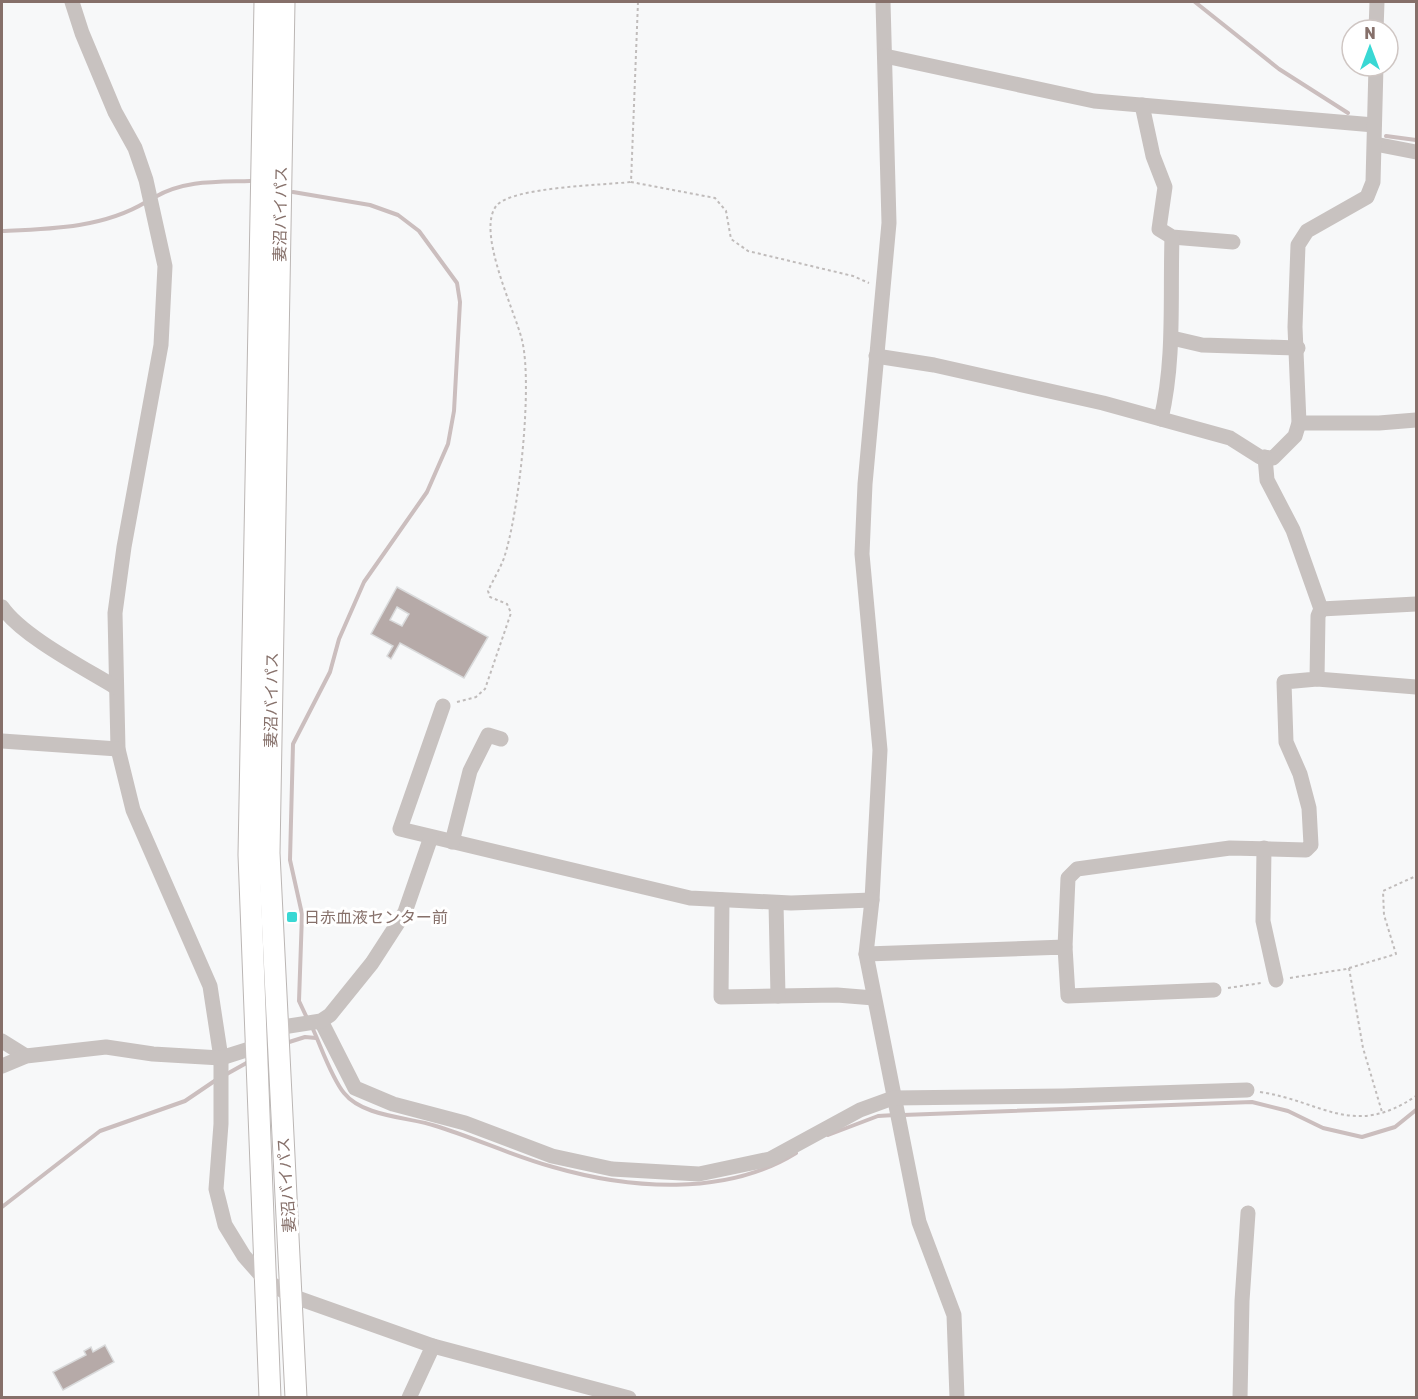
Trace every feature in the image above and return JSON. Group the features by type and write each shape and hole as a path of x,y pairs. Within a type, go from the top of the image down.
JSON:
{"highway":[{"name":"妻沼バイパス","path":"265,2 249,855 270,1398"},
{"name":"妻沼バイパス","path":"284,2 269,830 276,1041 296,1398"}],"street":[{"path":"72,2 115,112 135,148 148,191 165,266 161,345 122,558 115,613 118,749 133,810 210,986 221,1063 216,1189 225,1225 244,1256 265,1280 292,1296 433,1346 628,1398"},
{"path":"883,2 889,223 865,484 862,554 880,750 872,900 866,954 919,1222 954,1315 957,1398"},
{"path":"1376,18 1377,2"},
{"path":"885,56 1094,101 1374,125"},
{"path":"876,356 956,370 1103,403 1230,438 1265,457 1274,458 1295,436 1299,423 1298,245 1307,231 1367,197 1373,182 1376,78"},
{"path":"1142,105 1153,156 1165,187 1160,229 1172,237 1233,242"},
{"path":"1375,144 1416,152"},
{"path":"1161,419 1167,393 1172,338 1169,306 1172,237"},
{"path":"1172,338 1211,346 1298,348"},
{"path":"1299,423 1379,423 1416,420"},
{"path":"1265,457 1267,480 1293,530 1321,609 1318,616 1317,679"},
{"path":"1321,609 1416,604"},
{"path":"2,606 8,616 60,653 115,687"},
{"path":"1214,990 1068,996 1065,947 1068,878 1077,869 1212,850 1264,848 1306,850 1311,845 1309,808 1300,774 1286,742 1284,682 1317,679 1416,687"},
{"path":"443,706 400,829 690,898 776,903 872,900"},
{"path":"452,842 470,771 488,735 501,740"},
{"path":"2,741 118,749"},
{"path":"276,1041 300,1024 320,1021 330,1015 372,963 405,912 432,837"},
{"path":"1264,848 1263,921 1276,980"},
{"path":"722,900 722,997 837,995 874,998"},
{"path":"776,903 778,996"},
{"path":"866,954 1065,947"},
{"path":"320,1021 355,1088 393,1104 465,1123 552,1156 612,1169 699,1174 770,1159 860,1110 893,1098 1063,1096 1247,1090"},
{"path":"2,1041 26,1056"},
{"path":"2,1066 26,1056 106,1047 221,1063 257,1054"},
{"path":"1240,1398 1242,1301 1248,1213"},
{"path":"409,1398 433,1346"}],"path":[{"path":"631,182 638,2"},
{"path":"443,706 476,697 485,689 511,613 507,604 490,597 488,591 504,558 513,514 527,371 513,313 494,264 491,216 498,204 522,193 631,182 715,198 726,211 731,239 748,251 853,276 883,288"},
{"path":"1214,990 1349,968 1396,954 1384,915 1383,891 1416,876"},
{"path":"1349,968 1363,1048 1382,1112"},
{"path":"1247,1090 1271,1094 1321,1111 1349,1117 1382,1112 1416,1096"}],"building":[{"path":"397,587 488,637 464,678 400,643 391,659 387,656 393,646 371,634","holes":["397,607 409,614 402,626 390,620"]},
{"path":"105,1345 114,1362 63,1390 53,1372 86,1355 84,1351 91,1347 93,1352"}],"waterway":[{"path":"1195,2 1279,69 1348,113"},
{"path":"1386,136 1416,140"},
{"path":"155,197 166,191 189,185 250,181"},
{"path":"293,192 370,205 398,215 419,231 457,283 460,302 454,411 448,444 427,492 364,582 339,639 330,672 293,744 290,860 302,914 299,1001 307,1018"},
{"path":"2,231 76,226 112,217 146,202"},
{"path":"312,1027 339,1086 352,1101 374,1112 436,1126 523,1158 582,1175 645,1184 708,1183 739,1177 768,1167 796,1153"},
{"path":"286,1043 305,1037 316,1038"},
{"path":"225,1075 250,1061"},
{"path":"2,1207 100,1131 185,1101 216,1080"},
{"path":"903,1115 1252,1102 1288,1111 1323,1128 1362,1137 1395,1127 1416,1110"},
{"path":"828,1135 878,1116 895,1115"}],"place":[{"name":"日赤血液センター前","path":"292,917"}]}
